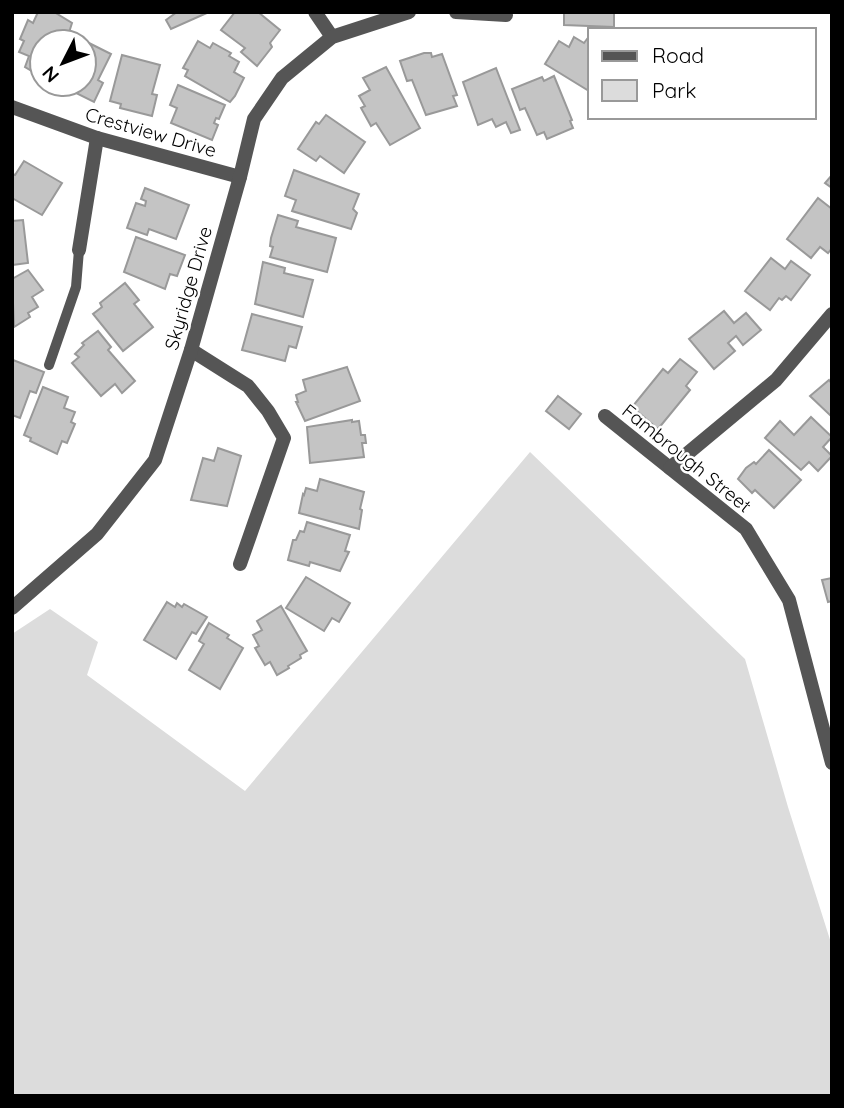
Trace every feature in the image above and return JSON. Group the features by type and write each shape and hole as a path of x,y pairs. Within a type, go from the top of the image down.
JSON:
{"street":[{"path":"315,12 332,37"},
{"name":"Skyridge Drive","path":"14,604 97,534 155,460 191,350 254,119 282,78 332,37 409,12"},
{"path":"456,12 506,15"},
{"name":"Crestview Drive","path":"12,107 97,138 240,177"},
{"path":"79,250 97,138"},
{"path":"670,467 776,380 832,314"},
{"path":"191,350 248,386 268,411 284,438 240,564"},
{"name":"Fambrough Street","path":"605,416 746,530 789,600 832,763"}],"lane":[{"path":"49,365 76,287 79,250"}],"green space":[{"path":"530,452 745,659 832,946 832,1096 12,1096 12,634 50,609 98,642 87,675 245,791"}],"building":[{"path":"38,12 54,12 72,23 70,28 28,28 28,56 19,52 24,41 20,39 28,20 33,23"},
{"path":"177,12 209,12 171,29 166,20"},
{"path":"235,12 258,12 280,30 270,43 272,47 257,66 241,52 245,48 221,30"},
{"path":"564,12 614,12 614,27 564,25"},
{"path":"574,37 584,43 588,40 588,90 545,64 559,41 569,47"},
{"path":"198,41 210,48 213,43 231,53 229,56 239,62 234,72 244,78 230,102 185,76 188,70 183,68"},
{"path":"98,48 111,54 98,80"},
{"path":"431,53 432,57 442,54 457,95 453,96 457,106 426,115 412,80 407,81 400,61"},
{"path":"122,55 160,65 152,94 157,95 152,116 120,108 121,104 110,101"},
{"path":"386,67 420,128 390,145 376,123 371,126 361,108 365,106 359,96 370,90 363,78"},
{"path":"496,68 520,130 511,133 506,122 496,127 492,119 478,125 463,82"},
{"path":"554,76 573,128 547,139 544,132 537,135 525,108 520,110 512,89 542,77 544,81"},
{"path":"98,80 103,83 98,94"},
{"path":"178,85 225,105 219,119 216,118 214,123 218,125 212,140 171,123 177,108 170,105"},
{"path":"326,115 365,142 344,173 320,156 316,161 298,149 316,122 319,124"},
{"path":"24,161 62,183 42,215 12,198 12,174 15,175"},
{"path":"294,170 359,194 353,209 357,213 351,229 292,211 296,200 285,196"},
{"path":"832,175 832,188 825,183"},
{"path":"145,188 189,205 176,239 149,229 147,235 127,228 136,203 145,206 146,201 141,199"},
{"path":"818,198 832,209 832,248 828,253 820,247 811,258 787,239"},
{"path":"278,215 298,221 296,227 336,238 327,272 270,257 273,247 270,246 271,238"},
{"path":"23,220 28,263 12,265 12,221"},
{"path":"136,237 185,255 177,276 170,274 165,289 124,272"},
{"path":"771,258 785,269 791,261 810,275 791,300 786,296 782,300 779,298 770,310 745,291"},
{"path":"263,262 285,268 284,273 313,280 303,317 255,304"},
{"path":"28,270 43,290 32,297 38,307 28,313 30,317 14,327 12,279"},
{"path":"125,283 139,300 134,304 153,327 123,351 93,314 102,307 100,303"},
{"path":"724,311 734,323 746,313 761,330 743,345 736,336 728,343 735,351 714,369 689,339"},
{"path":"252,314 302,327 296,348 289,346 285,361 242,350"},
{"path":"98,331 111,347 108,350 135,381 122,393 115,384 101,396 72,363 79,357 75,354 84,345 82,343"},
{"path":"680,359 697,372 686,386 690,390 658,429 632,407 663,369 668,373"},
{"path":"13,360 44,372 36,393 30,391 20,418 12,415"},
{"path":"347,367 360,401 305,421 296,402 296,395 306,391 303,380"},
{"path":"829,380 832,384 832,417 810,396"},
{"path":"43,387 68,397 64,408 75,412 71,422 75,424 67,443 62,441 57,454 30,441 31,438 24,435"},
{"path":"558,396 581,414 569,429 546,411"},
{"path":"811,417 832,437 823,447 832,456 818,471 809,462 801,470 765,438 780,421 794,435"},
{"path":"359,421 361,435 365,435 366,443 362,443 364,457 310,463 307,427"},
{"path":"218,448 241,456 227,506 191,500 203,458 214,461"},
{"path":"769,450 801,480 774,508 755,490 752,493 738,479 746,468 754,462 756,464"},
{"path":"320,479 364,492 359,529 299,513 306,488 317,491"},
{"path":"307,522 350,535 345,551 349,552 340,571 310,562 309,566 288,560 293,540 296,540 300,531 304,532"},
{"path":"306,577 350,603 339,622 332,618 324,631 286,608"},
{"path":"832,578 832,601 828,602 822,580"},
{"path":"167,602 175,607 177,603 182,607 184,604 207,617 196,634 192,632 176,659 144,640"},
{"path":"281,606 307,651 277,675 270,662 265,665 255,648 259,646 253,635 262,630 257,621"},
{"path":"209,623 229,635 227,638 243,648 220,689 189,670 204,644 199,641"}]}
